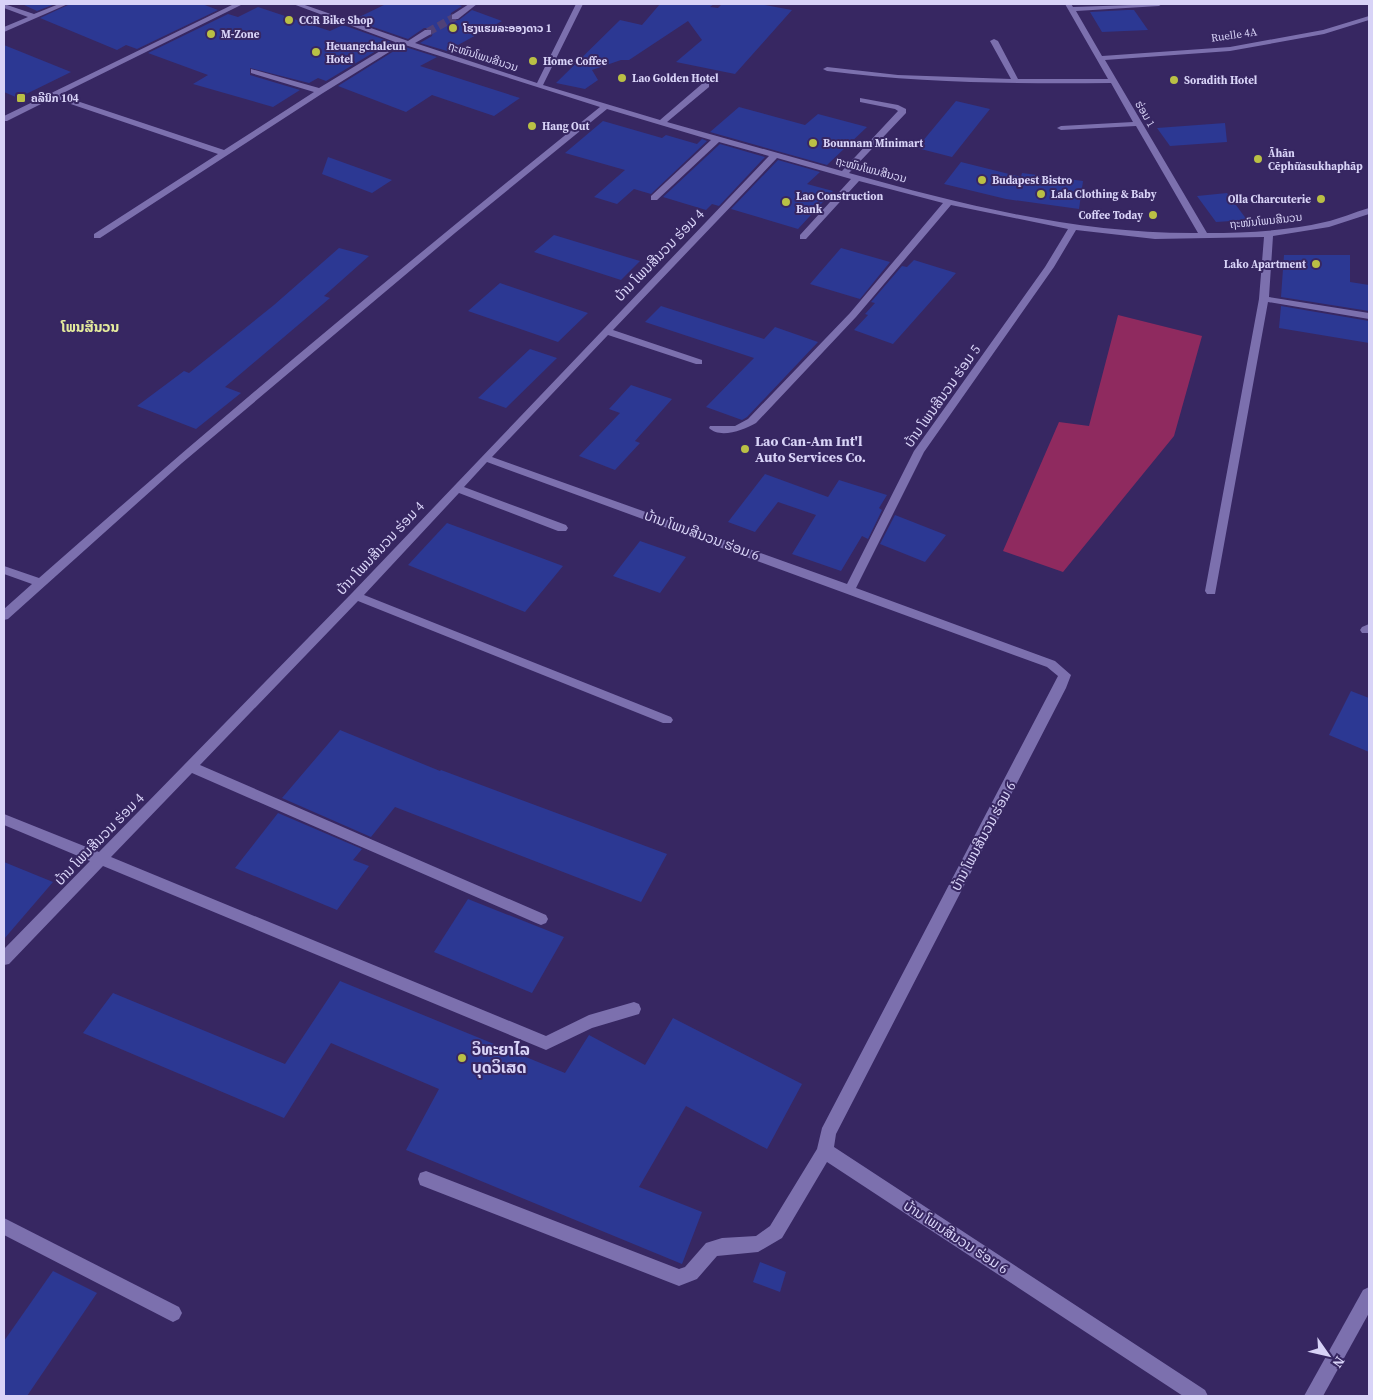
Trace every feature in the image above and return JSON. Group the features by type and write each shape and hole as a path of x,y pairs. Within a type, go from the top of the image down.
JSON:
{"street":[{"path":"4,30 64,4"},
{"path":"4,119 239,4"},
{"name":"ຖະໜົນໂພນສີນວນ","path":"296,4 404,43 604,108 949,202 1073,228 1141,236 1236,236 1269,234 1314,227 1355,217 1369,211"},
{"path":"455,17 474,4"},
{"path":"540,86 580,4"},
{"path":"1070,6 1159,4"},
{"path":"4,6 34,17"},
{"name":"ຮ່ອມ 1","path":"1070,6 1137,124 1204,236"},
{"name":"Ruelle 4A","path":"1099,58 1230,48 1324,32 1369,18"},
{"path":"97,236 320,91 404,43 428,32"},
{"path":"994,41 1016,82"},
{"path":"827,68 880,76 1016,82 1112,81"},
{"path":"254,71 320,91"},
{"path":"661,124 706,85"},
{"path":"52,95 224,153"},
{"path":"844,174 904,111 898,107 862,100"},
{"path":"4,616 209,436 452,231 604,108"},
{"path":"1061,128 1137,124"},
{"path":"654,198 717,139"},
{"name":"ບ້ານ ໂພນສີນວນ ຮ່ອມ 4","path":"4,958 356,596 485,458 775,155"},
{"path":"803,237 857,178"},
{"path":"714,428 737,429 752,421 853,315 949,202"},
{"name":"ບ້ານ ໂພນສີນວນ ຮ່ອມ 5","path":"850,589 919,451 1048,267 1073,228"},
{"path":"1211,591 1264,299 1269,234"},
{"path":"1264,299 1369,316"},
{"path":"606,331 699,362"},
{"name":"ບ້ານ ໂພນສີນວນ ຮ່ອມ 6","path":"485,458 850,589 1051,664 1065,676 1056,697 828,1134 825,1151 1199,1396"},
{"path":"457,488 562,528"},
{"path":"4,570 42,583"},
{"path":"356,596 667,720"},
{"path":"191,767 541,919"},
{"path":"4,819 546,1043 589,1022 634,1009"},
{"path":"426,1180 679,1278 691,1273 712,1249 722,1246 758,1244 776,1232 825,1151"},
{"path":"4,1226 174,1313"},
{"path":"1313,1396 1369,1296"}],"shaded area":[{"path":"1118,315 1202,336 1174,436 1063,572 1003,551 1059,422 1089,426"}],"building":[{"path":"22,4 55,4 37,11"},
{"path":"70,4 202,4 218,10 137,49 126,45 117,50 40,18"},
{"path":"386,4 455,4 462,6 451,13 450,19 452,21 459,20 472,10 502,21 447,51 420,43 432,36 433,30 431,28 424,28 408,39 353,20"},
{"path":"660,4 714,4 710,7 718,8 722,4 759,4 792,10 735,74 676,62 702,40 688,21 629,60 621,60 592,70 598,80 585,89 556,83 620,20 642,25"},
{"path":"258,7 330,31 343,25 391,42 326,81 318,78 309,83 250,68 250,75 300,90 273,107 193,84 208,75 148,53 228,14 238,17"},
{"path":"1134,10 1148,30 1102,32 1090,12"},
{"path":"4,45 71,72 18,98 4,92"},
{"path":"402,46 437,57 420,66 520,98 494,116 432,95 406,112 338,86"},
{"path":"956,101 990,109 952,157 917,148"},
{"path":"739,107 805,125 818,114 867,127 827,165 710,132"},
{"path":"603,121 662,138 666,135 697,144 702,139 707,141 651,194 634,189 617,204 594,197 625,170 565,153"},
{"path":"1225,123 1227,142 1170,146 1157,128"},
{"path":"720,144 765,157 719,206 712,204 706,210 663,197"},
{"path":"328,157 392,180 372,193 322,174"},
{"name":"Lao Construction Bank","path":"778,160 820,172 807,184 833,191 798,229 731,209"},
{"path":"961,162 1021,177 1022,173 1083,181 1079,209 1006,199 944,184"},
{"path":"1227,193 1247,220 1216,222 1197,196"},
{"path":"554,235 640,261 621,280 534,252"},
{"path":"339,248 369,256 324,296 330,298 225,387 241,393 196,429 137,406 184,371 189,373 274,305"},
{"path":"841,248 890,262 860,299 810,284"},
{"path":"1284,255 1350,255 1350,282 1369,285 1369,311 1281,297"},
{"path":"914,260 956,273 893,344 854,330 868,315 865,314 875,303 871,302 902,266 907,267"},
{"path":"500,283 588,313 558,342 468,311"},
{"path":"661,306 764,339 775,327 818,342 742,420 706,407 754,358 645,322"},
{"path":"1281,306 1369,321 1369,343 1279,328"},
{"path":"530,349 557,358 506,408 478,398"},
{"path":"631,385 672,399 635,441 640,443 615,470 579,456 620,413 609,409"},
{"path":"765,474 828,497 839,480 887,495 879,508 882,510 868,539 862,536 841,571 792,554 816,515 778,502 755,532 728,522"},
{"path":"895,515 946,535 925,562 880,544"},
{"path":"447,523 563,566 525,612 408,565"},
{"path":"640,541 686,557 660,593 613,576"},
{"path":"1351,691 1369,698 1369,752 1329,735"},
{"path":"340,730 440,771 667,854 641,902 395,807 371,837 282,798"},
{"path":"278,813 362,849 353,860 369,866 337,910 235,868"},
{"path":"4,862 53,882 4,939"},
{"path":"468,899 564,937 532,993 434,952"},
{"path":"340,981 565,1073 589,1035 645,1065 673,1018 802,1084 767,1149 686,1106 639,1187 702,1212 682,1264 406,1150 439,1089 331,1043 284,1118 83,1033 113,993 285,1064"},
{"path":"760,1262 786,1272 780,1292 753,1282"},
{"path":"53,1271 97,1293 27,1396 4,1396 4,1341"}],"tunnel":[{"path":"428,32 455,17"}],"place":[{"name":"CCR Bike Shop","path":"289,20"},
{"name":"ໂຮງແຮມລະອອງດາວ 1","path":"453,28"},
{"name":"M-Zone","path":"211,34"},
{"name":"Heuangchaleun Hotel","path":"316,52"},
{"name":"Home Coffee","path":"533,61"},
{"name":"Lao Golden Hotel","path":"622,78"},
{"name":"Soradith Hotel","path":"1174,80"},
{"name":"ຄລີນິກ 104","path":"21,98"},
{"name":"Hang Out","path":"532,126"},
{"name":"Bounnam Minimart","path":"813,143"},
{"name":"Āhān Cēphư̄asukhaphāp","path":"1258,159"},
{"name":"Budapest Bistro","path":"982,180"},
{"name":"Lala Clothing & Baby","path":"1041,194"},
{"name":"Olla Charcuterie","path":"1321,199"},
{"name":"Lao Construction Bank","path":"786,202"},
{"name":"Coffee Today","path":"1153,215"},
{"name":"Lako Apartment","path":"1316,264"},
{"name":"Lao Can-Am Int'l Auto Services Co.","path":"745,449"},
{"name":"ວິທະຍາໄລ ບຸດວິເສດ","path":"462,1058"}],"district":[{"name":"ໂພນສີນວນ","path":"90,327"}]}
